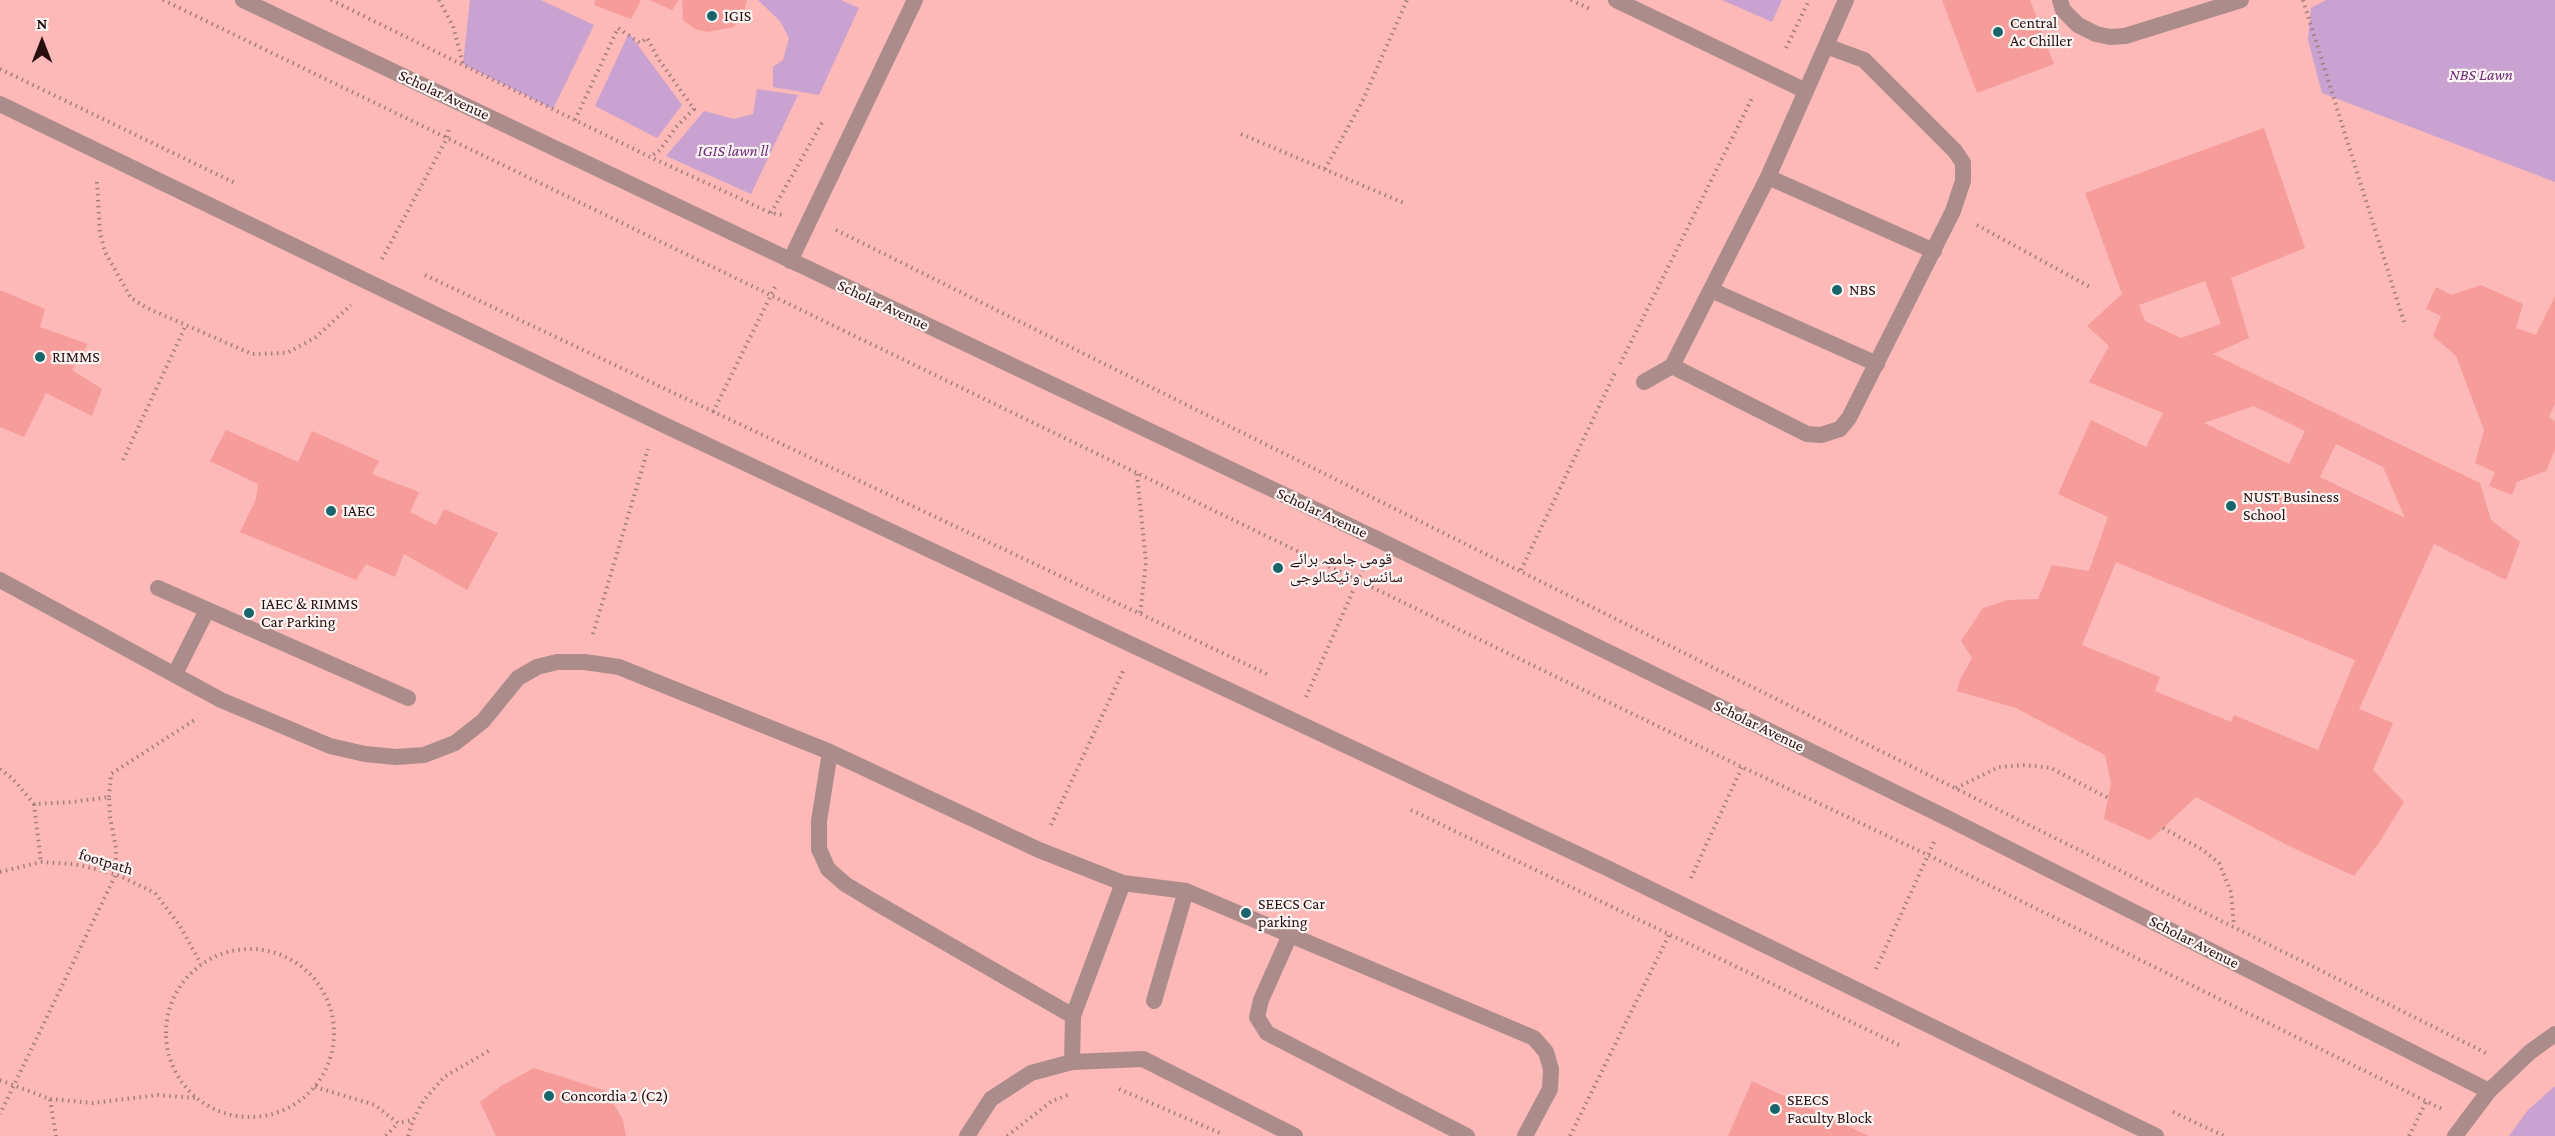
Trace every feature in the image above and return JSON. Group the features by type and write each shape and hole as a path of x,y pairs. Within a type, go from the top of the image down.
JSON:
{"lane":[{"name":"Scholar Avenue","path":"243,0 1377,539 1945,818 2489,1090"},
{"path":"790,261 915,0"},
{"path":"1616,0 1806,91"},
{"path":"1644,382 1672,366 1768,177 1846,0"},
{"path":"2060,0 2063,10 2078,25 2096,34 2110,37 2125,36 2241,0"},
{"path":"1672,366 1807,434 1821,435 1840,429 1849,418 1877,364 1953,211 1963,182 1963,163 1955,151 1864,60 1826,46"},
{"path":"0,104 660,423 1607,868 2156,1136"},
{"path":"1768,177 1934,250"},
{"path":"1711,290 1877,364"},
{"path":"0,580 221,700 330,746 396,757 424,755 455,743 483,721 518,678 537,667 557,662 585,662 619,667 830,752 1039,850 1123,883 1186,891 1534,1038 1546,1053 1551,1069 1550,1089 1526,1136"},
{"path":"158,588 408,698"},
{"path":"175,674 207,610"},
{"path":"830,752 819,821 819,849 828,869 845,884 873,901 1073,1016"},
{"path":"1072,1062 1073,1016 1123,883"},
{"path":"1154,1000 1186,891"},
{"path":"1290,935 1261,1000 1257,1017 1267,1034 1467,1136"},
{"path":"2455,1136 2489,1090 2513,1066 2555,1034"},
{"path":"967,1136 991,1099 1031,1073 1072,1062 1143,1059 1290,1135"}],"path":[{"path":"164,0 1742,767 1928,855 2466,1120"},
{"path":"331,0 650,157 771,213 828,226 898,259 2513,1066"},
{"path":"439,0 453,26 463,64"},
{"path":"1325,170 1362,100 1407,0"},
{"path":"1786,48 1809,0"},
{"path":"2303,0 2404,322"},
{"path":"575,120 618,28 640,43 647,38 659,60 694,109 676,127 660,150 650,157"},
{"path":"1521,570 1756,89"},
{"path":"97,151 100,233 105,252 131,298 252,354 288,353 316,337 352,304 384,256 447,138 453,99"},
{"path":"1241,134 1404,203"},
{"path":"1953,211 2091,287"},
{"path":"700,442 771,294 790,261"},
{"path":"123,460 186,325"},
{"path":"585,662 649,447 660,423"},
{"path":"1039,850 1124,670 1133,646 1146,562 1137,473"},
{"path":"1294,721 1377,539"},
{"path":"0,1114 116,874 110,797 111,774 188,725 221,700"},
{"path":"1865,993 1945,818 1956,788 1999,767 2025,765 2051,768 2108,798"},
{"path":"1570,1136 1683,906 1692,875 1742,767"},
{"path":"0,769 34,804 41,862"},
{"path":"34,804 110,797"},
{"path":"1401,806 1907,1049"},
{"path":"2163,828 2203,850 2219,863 2231,892 2234,926 2223,956"},
{"name":"footpath","path":"0,872 41,862 74,864 116,874 154,893 180,926 201,964"},
{"path":"259,949 288,958 312,976 328,1002 334,1031 329,1061 315,1087 294,1104 271,1115 245,1117 219,1111 196,1098 176,1075 166,1045 167,1014 179,986 201,964 229,951 259,949"},
{"path":"408,1136 412,1120 424,1100 444,1077 469,1060 492,1049"},
{"path":"0,1080 50,1099 93,1103 158,1095 196,1098"},
{"path":"315,1087 375,1105 398,1124"},
{"path":"1114,1087 1228,1136"},
{"path":"1007,1136 1052,1101 1070,1094"},
{"path":"50,1099 56,1136"},
{"path":"2409,1136 2426,1102"},
{"path":"386,1136 398,1124 412,1120"}],"shaded area":[{"name":"قومی جامعہ برائے سائنس و ٹیکنالوجی","path":"0,0 2555,0 2555,1136 0,1136"}],"green space":[{"path":"470,0 541,0 594,25 553,109 463,64"},
{"path":"758,0 841,0 859,8 819,95 773,87 773,67 783,60 789,38 780,21"},
{"path":"1722,0 1782,0 1772,22"},
{"name":"NBS Lawn","path":"2326,0 2555,0 2555,182 2322,93 2308,40 2311,8"},
{"path":"629,33 682,105 657,138 595,106"},
{"name":"IGIS lawn ll","path":"757,89 798,95 751,194 666,156 704,111 734,119 753,114"},
{"path":"2555,1086 2555,1136 2509,1136 2528,1110"}],"building":[{"path":"595,0 641,0 631,19 594,5"},
{"name":"IGIS","path":"649,0 679,0 672,10"},
{"name":"IGIS","path":"682,0 747,0 744,12 734,27 707,32 695,29 683,20"},
{"name":"Central Ac Chiller","path":"1942,0 2030,0 2054,64 1977,93"},
{"name":"NUST Business School","path":"2264,128 2305,248 2231,278 2249,338 2213,354 2480,483 2491,520 2520,542 2506,580 2434,544 2359,709 2393,723 2373,770 2404,802 2379,843 2354,876 2287,845 2196,797 2150,840 2104,819 2111,783 2105,755 2016,708 1957,691 1960,680 1972,658 1961,641 1983,608 2008,600 2038,599 2052,565 2089,571 2108,517 2058,494 2091,420 2146,447 2163,413 2089,382 2109,346 2087,326 2122,294 2085,193","holes":["2205,281 2221,324 2181,338 2145,321 2139,305","2254,406 2305,431 2289,464 2204,423","2336,444 2383,467 2405,518 2320,477","2116,562 2355,660 2318,750 2234,715 2231,722 2155,691 2160,677 2082,645"]},
{"path":"2481,285 2523,304 2516,328 2536,335 2555,296 2555,404 2549,417 2555,422 2555,450 2546,471 2517,482 2512,495 2489,486 2495,472 2475,463 2484,430 2456,356 2433,336 2441,316 2426,309 2436,287 2452,295"},
{"name":"RIMMS","path":"0,290 45,309 40,327 88,344 72,370 102,389 92,416 46,393 24,437 0,427"},
{"name":"IAEC","path":"226,430 298,462 312,431 379,461 372,474 419,492 410,512 436,525 444,509 498,533 467,590 404,554 395,577 366,564 356,580 240,532 256,499 258,484 210,461"},
{"name":"Concordia 2 (C2)","path":"534,1068 606,1091 623,1120 626,1136 496,1136 480,1102 501,1086"},
{"name":"SEECS Faculty Block","path":"1752,1081 1869,1136 1728,1136"}],"place":[{"name":"IGIS","path":"712,16"},
{"name":"Central Ac Chiller","path":"1998,32"},
{"name":"NBS","path":"1837,290"},
{"name":"RIMMS","path":"40,357"},
{"name":"NUST Business School","path":"2231,506"},
{"name":"IAEC","path":"331,511"},
{"name":"قومی جامعہ برائے سائنس و ٹیکنالوجی","path":"1278,568"},
{"name":"IAEC & RIMMS Car Parking","path":"249,613"},
{"name":"SEECS Car parking","path":"1246,913"},
{"name":"Concordia 2 (C2)","path":"549,1096"},
{"name":"SEECS Faculty Block","path":"1775,1109"}]}
